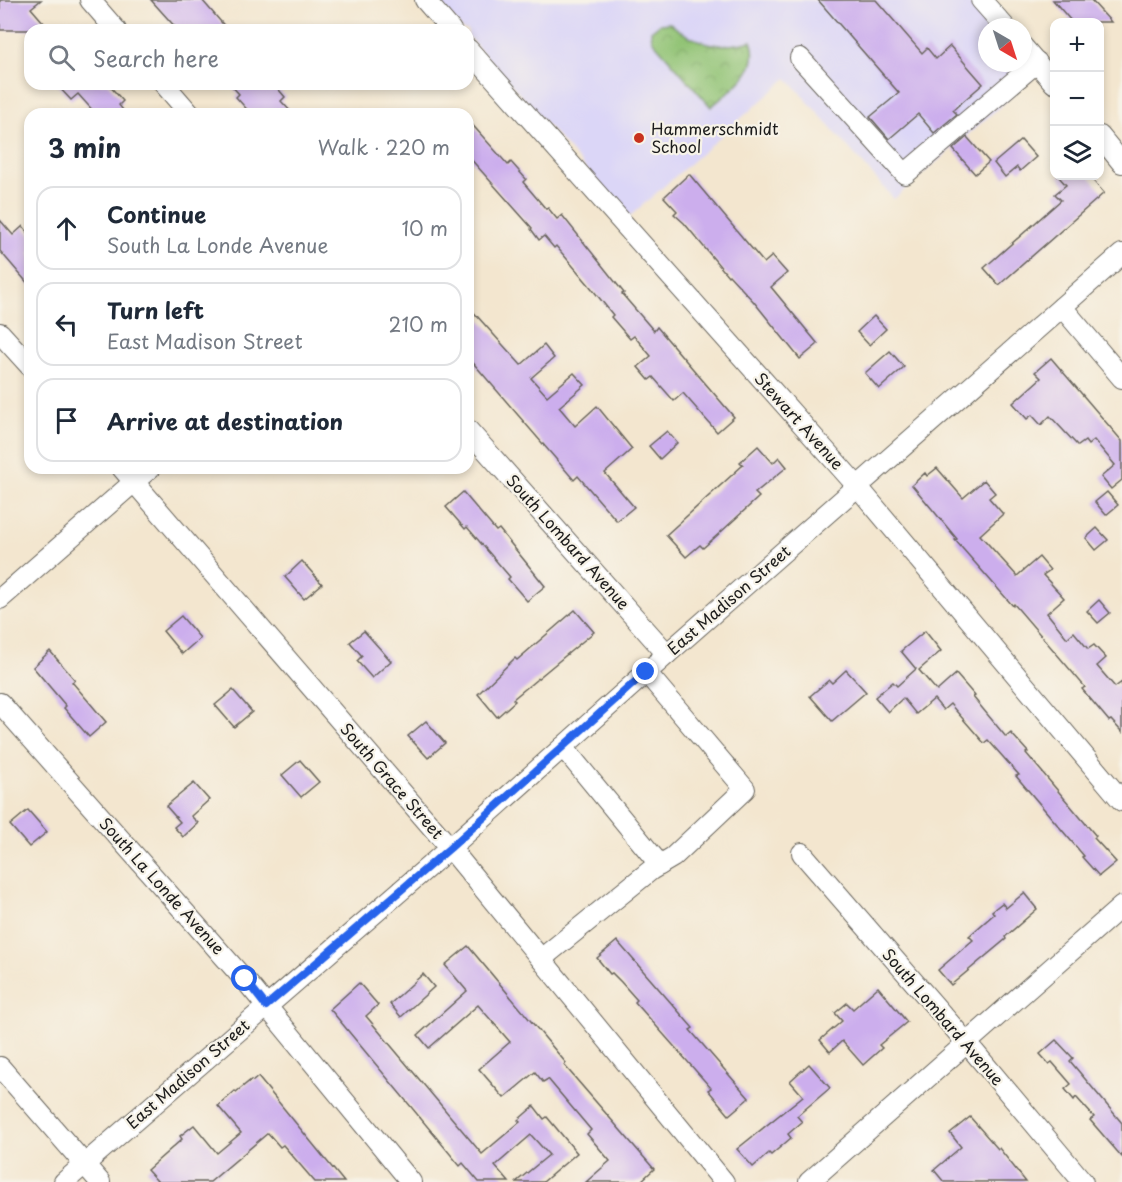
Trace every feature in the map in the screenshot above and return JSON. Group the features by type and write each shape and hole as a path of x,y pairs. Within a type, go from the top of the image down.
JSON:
{"street":[{"path":"90,0 112,24"},
{"path":"425,0 446,24"},
{"path":"981,0 997,18"},
{"name":"Stewart Avenue","path":"474,56 858,487 1122,801"},
{"path":"1032,57 1050,78"},
{"path":"800,58 905,174 1037,62"},
{"path":"169,90 185,108"},
{"path":"1104,141 1122,163"},
{"name":"East Madison Street","path":"64,1182 450,848 646,672 1122,254"},
{"path":"1062,307 1122,378"},
{"path":"0,333 24,359"},
{"name":"South Lombard Avenue","path":"474,437 667,654"},
{"path":"0,599 128,475"},
{"name":"South Grace Street","path":"128,475 450,848 724,1182"},
{"path":"541,959 673,857 745,789 646,672"},
{"name":"South La Londe Avenue","path":"0,703 250,986 411,1182"},
{"path":"563,747 660,865"},
{"name":"South Lombard Avenue","path":"802,852 1083,1182"},
{"path":"809,1182 1122,906"},
{"path":"0,1067 100,1182"}],"shaded area":[{"name":"Hammerschmidt School","path":"437,0 969,0 985,18 978,18 978,72 1031,72 1035,76 894,199 787,78 629,217 474,43 474,24 458,24"}],"green space":[{"path":"670,23 688,36 708,43 729,45 751,41 754,52 749,71 735,87 711,107 652,40 651,31 660,24"}],"building":[{"path":"0,0 41,0 31,8 45,24 24,24 24,30 0,30"},
{"path":"151,0 202,0 223,24 173,24"},
{"path":"818,0 876,0 922,53 927,48 936,59 950,46 983,84 953,110 957,114 934,133 918,114 889,139 870,117 899,93"},
{"path":"1053,0 1091,0 1111,22 1104,22 1104,18 1069,18"},
{"path":"62,90 113,90 123,101 119,105 121,108 91,108 78,94 71,100"},
{"path":"235,90 279,90 285,97 281,101 287,108 246,108 236,97 239,94"},
{"path":"474,127 508,165 511,162 526,179 523,182 546,209 548,208 557,219 562,215 624,293 622,294 654,331 657,327 734,417 717,432 683,393 674,401 653,377 649,380 638,367 651,356 634,336 630,339 611,317 613,315 556,246 554,248 544,236 539,240 532,228 474,163"},
{"path":"967,137 989,162 975,174 953,149"},
{"path":"1021,140 1036,157 1020,171 1017,167 1005,177 994,163"},
{"path":"689,174 764,263 772,256 787,273 771,287 818,344 800,359 754,302 674,214 677,211 664,197"},
{"path":"1062,180 1093,180 1104,193 999,285 984,268 1061,200 1055,194 1066,185"},
{"path":"0,220 13,235 23,226 24,279 0,251"},
{"path":"474,313 521,365 544,345 554,358 531,378 547,396 574,373 585,385 559,407 575,426 597,406 632,449 605,473 634,507 617,521 578,476 574,480 474,364"},
{"path":"874,316 886,329 869,345 857,332"},
{"path":"890,351 904,367 879,389 865,373"},
{"path":"1051,358 1122,441 1122,480 1111,489 1101,477 1115,465 1094,440 1088,445 1085,441 1078,446 1050,416 1041,425 1032,415 1027,419 1013,403 1041,378 1035,372"},
{"path":"667,431 677,443 660,459 649,446"},
{"path":"758,446 773,463 779,457 787,467 755,493 759,497 703,548 700,545 686,557 666,535 743,465 740,462"},
{"path":"937,468 963,498 984,480 995,493 989,498 1003,514 980,535 1017,576 1039,557 1050,570 1043,575 1064,598 1047,613 1067,638 1074,632 1088,649 1094,645 1106,658 1097,666 1115,687 1122,682 1122,732 1111,720 1109,721 1082,689 1085,687 955,540 957,539 912,485 925,473 927,476"},
{"path":"463,492 496,531 499,529 545,586 527,601 508,579 510,577 467,527 465,529 446,507"},
{"path":"1107,492 1118,505 1106,515 1095,502"},
{"path":"1097,528 1108,540 1096,550 1086,538"},
{"path":"302,561 322,584 304,599 285,577"},
{"path":"1099,600 1110,613 1098,623 1087,611"},
{"path":"575,610 594,632 513,699 515,701 497,717 478,694 515,658 517,660"},
{"path":"181,616 200,638 182,654 163,631"},
{"path":"364,631 391,661 372,678 357,661 362,656 350,642"},
{"path":"925,631 941,651 919,670 937,691 956,674 1006,737 1011,733 1028,752 1026,753 1116,862 1099,876 1016,776 1019,775 988,740 984,743 950,704 943,710 934,699 916,714 903,698 888,712 875,697 893,682 897,686 916,669 901,651"},
{"path":"50,651 75,680 72,682 106,722 89,737 33,667"},
{"path":"846,670 866,692 832,721 810,696 829,680 832,683"},
{"path":"233,690 252,712 234,727 215,705"},
{"path":"426,721 445,743 428,758 408,736"},
{"path":"300,760 319,782 301,797 282,775"},
{"path":"194,783 209,800 191,816 198,823 183,837 174,827 180,822 166,806"},
{"path":"28,810 47,832 29,847 10,825"},
{"path":"1024,893 1037,909 1005,937 1006,939 951,985 938,970 973,940 969,936 994,914 992,911 1002,903 1006,908"},
{"path":"617,941 693,1028 690,1030 749,1098 729,1115 708,1090 711,1088 635,1002 637,1000 597,958"},
{"path":"468,946 566,1063 564,1065 654,1169 640,1182 586,1182 610,1161 587,1134 591,1130 548,1079 543,1082 535,1072 504,1098 479,1069 510,1042 478,1005 429,1048 418,1035 467,991 445,965"},
{"path":"423,974 434,987 401,1017 390,1004"},
{"path":"359,983 378,1005 366,1016 482,1154 520,1122 518,1120 534,1106 544,1119 547,1117 577,1153 543,1182 516,1182 549,1155 531,1135 495,1166 509,1182 479,1182 463,1163 460,1166 330,1009"},
{"path":"878,987 907,1022 879,1045 882,1048 863,1065 842,1041 830,1052 820,1040 842,1021 835,1013 847,1003 853,1009"},
{"path":"1056,1040 1073,1058 1070,1061 1122,1123 1122,1157 1090,1120 1094,1117 1076,1097 1074,1100 1065,1089 1071,1084 1052,1062 1049,1064 1040,1054"},
{"path":"809,1064 830,1088 797,1116 802,1122 788,1134 791,1138 753,1167 737,1149 803,1096 790,1081"},
{"path":"258,1077 344,1182 315,1182 283,1145 280,1147 268,1133 210,1182 158,1182 147,1170 182,1139 180,1136 194,1125 217,1153 241,1133 218,1106 235,1091"},
{"path":"970,1117 1026,1182 944,1182 934,1170 961,1147 950,1133"}],"place":[{"name":"Hammerschmidt School","path":"639,138"}],"route":[{"path":"245,979 266,1006 450,848 646,672"}]}
